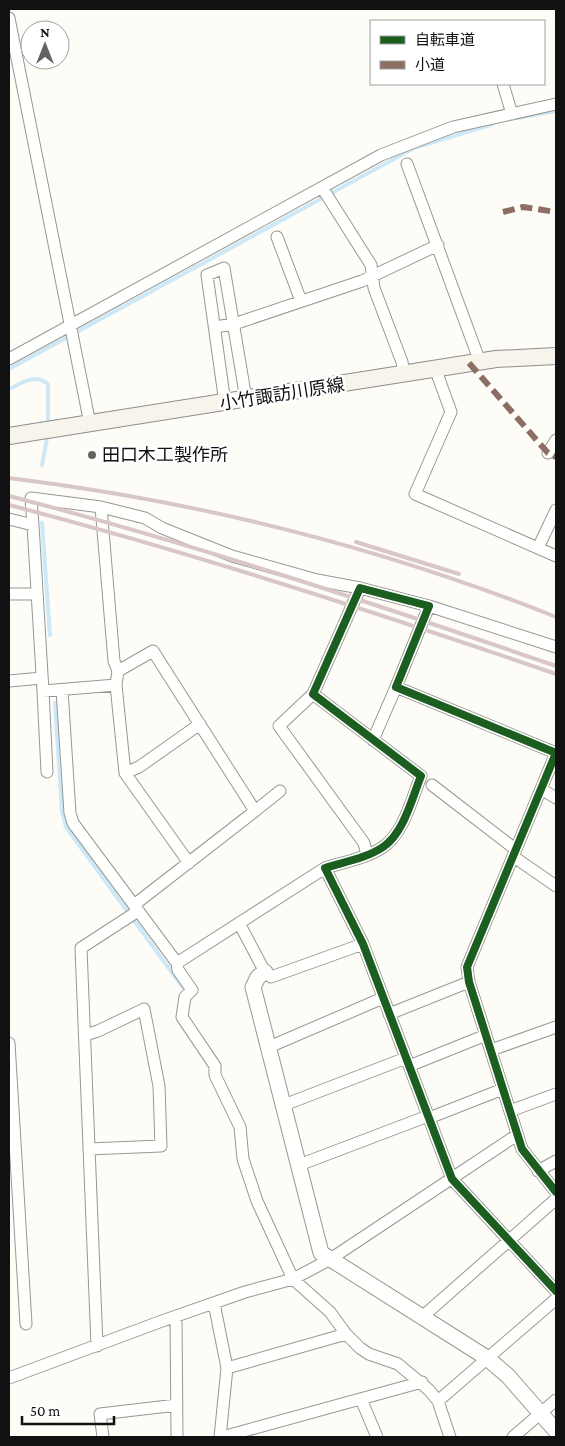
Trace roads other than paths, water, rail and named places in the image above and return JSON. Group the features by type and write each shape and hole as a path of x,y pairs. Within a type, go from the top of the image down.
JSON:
{"main road":[{"name":"小竹諏訪川原線","path":"9,436 496,359 556,356"}],"street":[{"path":"9,18 90,424"},
{"path":"503,85 512,114"},
{"path":"9,359 323,189 382,155 453,127 556,104"},
{"path":"408,164 480,362"},
{"path":"323,189 372,265 374,288 402,362 404,374"},
{"path":"277,237 301,301"},
{"path":"215,327 234,324 374,276 438,245"},
{"path":"225,403 207,275 224,268 246,399"},
{"path":"435,368 451,412 415,494 556,556"},
{"path":"548,453 556,440"},
{"path":"47,772 31,498 101,507 145,518 162,528 232,556 317,580 360,588 429,606 556,647"},
{"path":"101,507 114,661 118,671 116,685 125,773 189,863"},
{"path":"538,548 556,510"},
{"path":"9,519 33,525"},
{"path":"360,588 313,694 278,726 364,843 367,855"},
{"path":"9,594 36,594"},
{"path":"373,740 429,606"},
{"path":"118,671 153,651 256,811"},
{"path":"9,682 42,678"},
{"path":"43,692 116,685"},
{"path":"396,687 556,753 467,966 469,982 522,1149 556,1192"},
{"path":"62,690 70,813 73,823 133,912 177,963 178,970 192,990 185,997 182,1017 214,1066 216,1075 240,1127 243,1160 258,1201 293,1279 330,1312 346,1334 369,1354 398,1364 422,1382 438,1401 450,1437"},
{"path":"177,963 325,868 367,855 384,847 402,823 421,776 313,694"},
{"path":"125,773 140,768 200,724"},
{"path":"432,786 556,886"},
{"path":"541,789 556,798"},
{"path":"97,1346 81,948 133,912 189,863 280,791"},
{"path":"325,868 363,944 452,1179 556,1291"},
{"path":"239,923 265,972 271,977 363,944"},
{"path":"265,972 258,977 253,987 270,1047 321,1253 329,1260 487,1358 508,1376 556,1431"},
{"path":"389,1014 469,982"},
{"path":"270,1047 383,998"},
{"path":"85,1035 98,1031 144,1009 159,1086 161,1146 89,1149"},
{"path":"491,1050 556,1026"},
{"path":"284,1106 486,1035"},
{"path":"9,1043 12,1150 26,1324"},
{"path":"299,1165 503,1089"},
{"path":"510,1111 556,1094"},
{"path":"9,1378 214,1303 293,1279 329,1260 517,1135"},
{"path":"538,1171 556,1161"},
{"path":"421,1318 556,1199"},
{"path":"438,1401 556,1299"},
{"path":"214,1303 227,1368 221,1437 422,1382"},
{"path":"176,1317 177,1437"},
{"path":"227,1368 346,1334"},
{"path":"361,1399 377,1437"},
{"path":"513,1437 556,1400"},
{"path":"103,1437 100,1414 177,1405"}],"waterway":[{"path":"517,118 556,111"},
{"path":"9,369 414,148 493,124"},
{"path":"9,389 33,379 38,379 48,384 48,426"},
{"path":"42,465 48,433"},
{"path":"42,523 50,635"},
{"path":"55,703 62,811 66,827 184,989"}],"railway":[{"path":"9,478 149,500 287,530 423,569 556,617"},
{"path":"9,496 147,534 284,576 556,666"},
{"path":"9,505 147,543 284,584 556,674"},
{"path":"356,542 459,574"}],"place":[{"name":"田口木工製作所","path":"92,455"}]}
